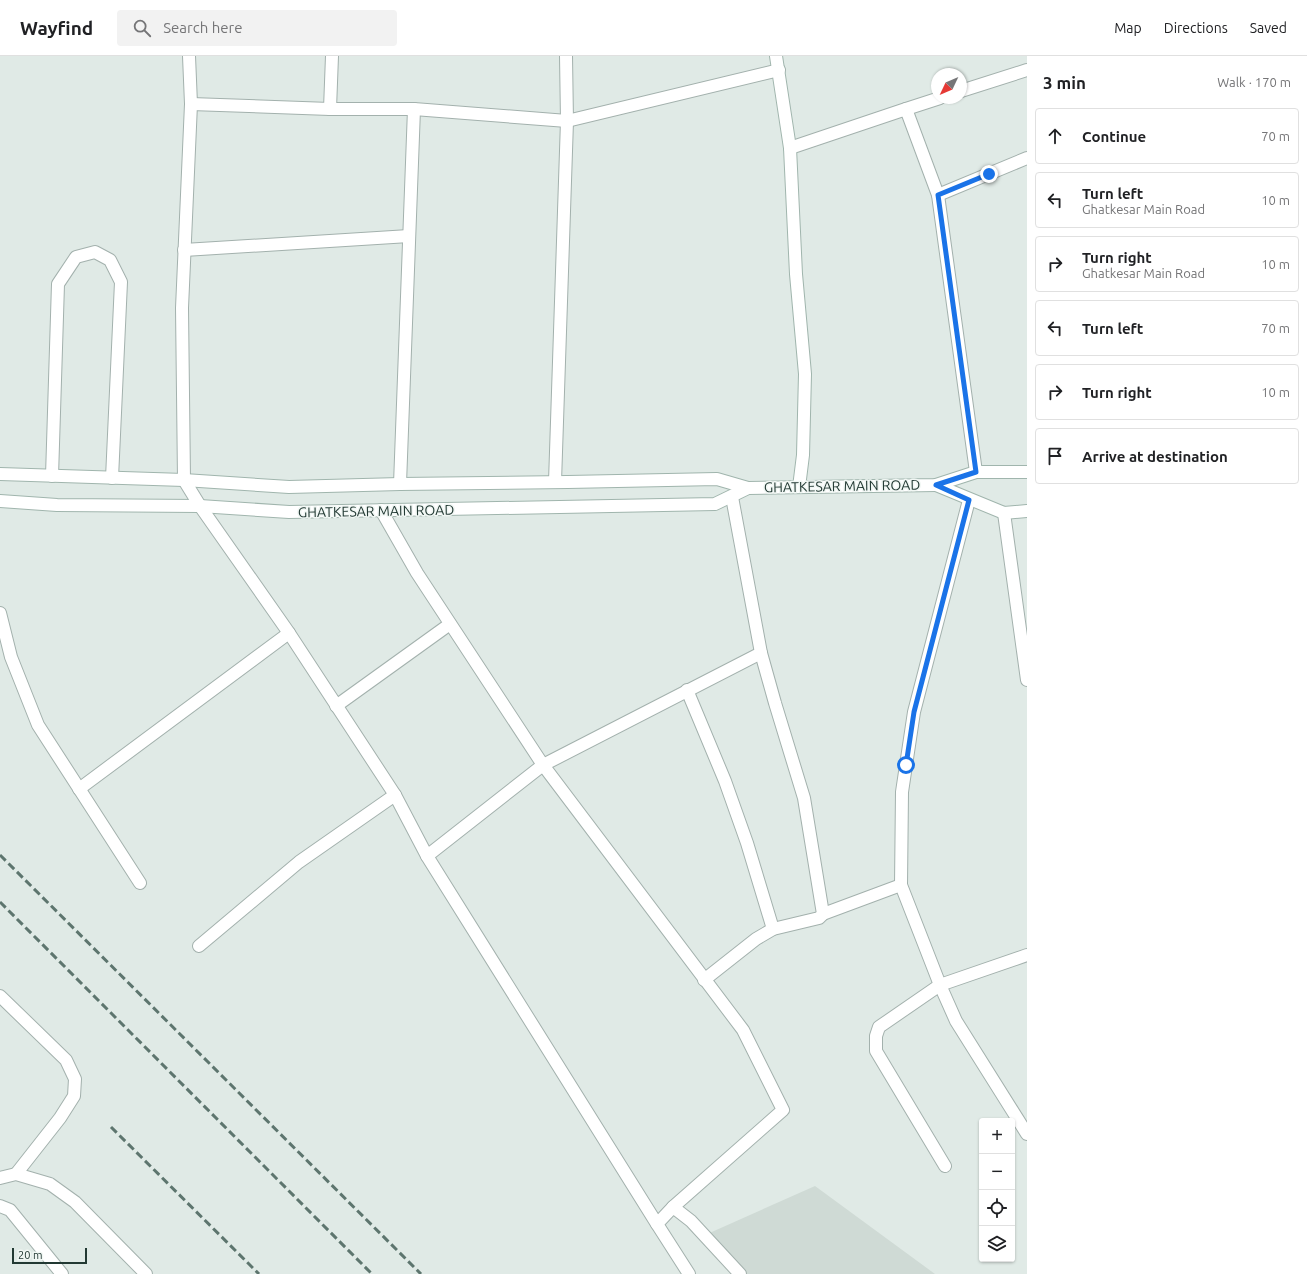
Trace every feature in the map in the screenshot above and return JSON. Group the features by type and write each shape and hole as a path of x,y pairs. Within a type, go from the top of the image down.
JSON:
{"street":[{"path":"190,56 191,104 182,308 184,480 200,506 289,633 395,795 427,856 688,1274"},
{"path":"330,109 332,56"},
{"path":"555,482 566,121 566,56"},
{"path":"776,56 790,148 796,274 805,374 803,455 799,487"},
{"path":"191,104 330,109 414,109 566,121 778,70"},
{"path":"967,89 1027,70"},
{"path":"790,148 931,101"},
{"path":"400,484 414,109"},
{"path":"906,109 938,195 976,472"},
{"path":"938,195 1027,158"},
{"path":"184,250 409,236"},
{"path":"52,476 58,284 76,257 95,252 110,260 121,282 112,478"},
{"name":"GHATKESAR MAIN ROAD","path":"0,474 184,480 289,487 717,479 748,488 936,485 976,472 1027,472"},
{"name":"GHATKESAR MAIN ROAD","path":"936,485 969,500 1004,513 1027,511"},
{"name":"GHATKESAR MAIN ROAD","path":"0,500 57,505 200,506 289,512 715,504 748,488"},
{"path":"732,497 761,653 774,703 804,798 823,914"},
{"path":"969,500 914,712 902,792 901,885 940,985 956,1021 1027,1134"},
{"path":"381,510 416,573 543,765 743,1030 783,1110 673,1207 657,1224"},
{"path":"1004,513 1027,680"},
{"path":"0,613 11,658 38,726 140,883"},
{"path":"336,706 450,624"},
{"path":"79,789 289,633"},
{"path":"427,856 543,765 761,653"},
{"path":"687,690 726,782 747,843 773,930"},
{"path":"198,946 299,862 395,795"},
{"path":"704,980 756,939 773,930 819,918 823,914 901,885"},
{"path":"945,1166 876,1051 876,1036 879,1027 940,985 1027,955"},
{"path":"0,996 66,1060 75,1079 74,1096 60,1118 16,1174"},
{"path":"0,1178 16,1174 50,1184 75,1202 146,1274"},
{"path":"0,1206 10,1210 62,1274"},
{"path":"673,1207 691,1221 740,1274"}],"shaded area":[{"path":"815,1186 935,1274 745,1274 705,1235"}],"railway":[{"path":"0,855 421,1274"},
{"path":"0,902 372,1274"},
{"path":"111,1127 259,1274"}],"route":[{"path":"906,765 914,712 969,500 936,485 976,472 938,195 989,174"}]}
